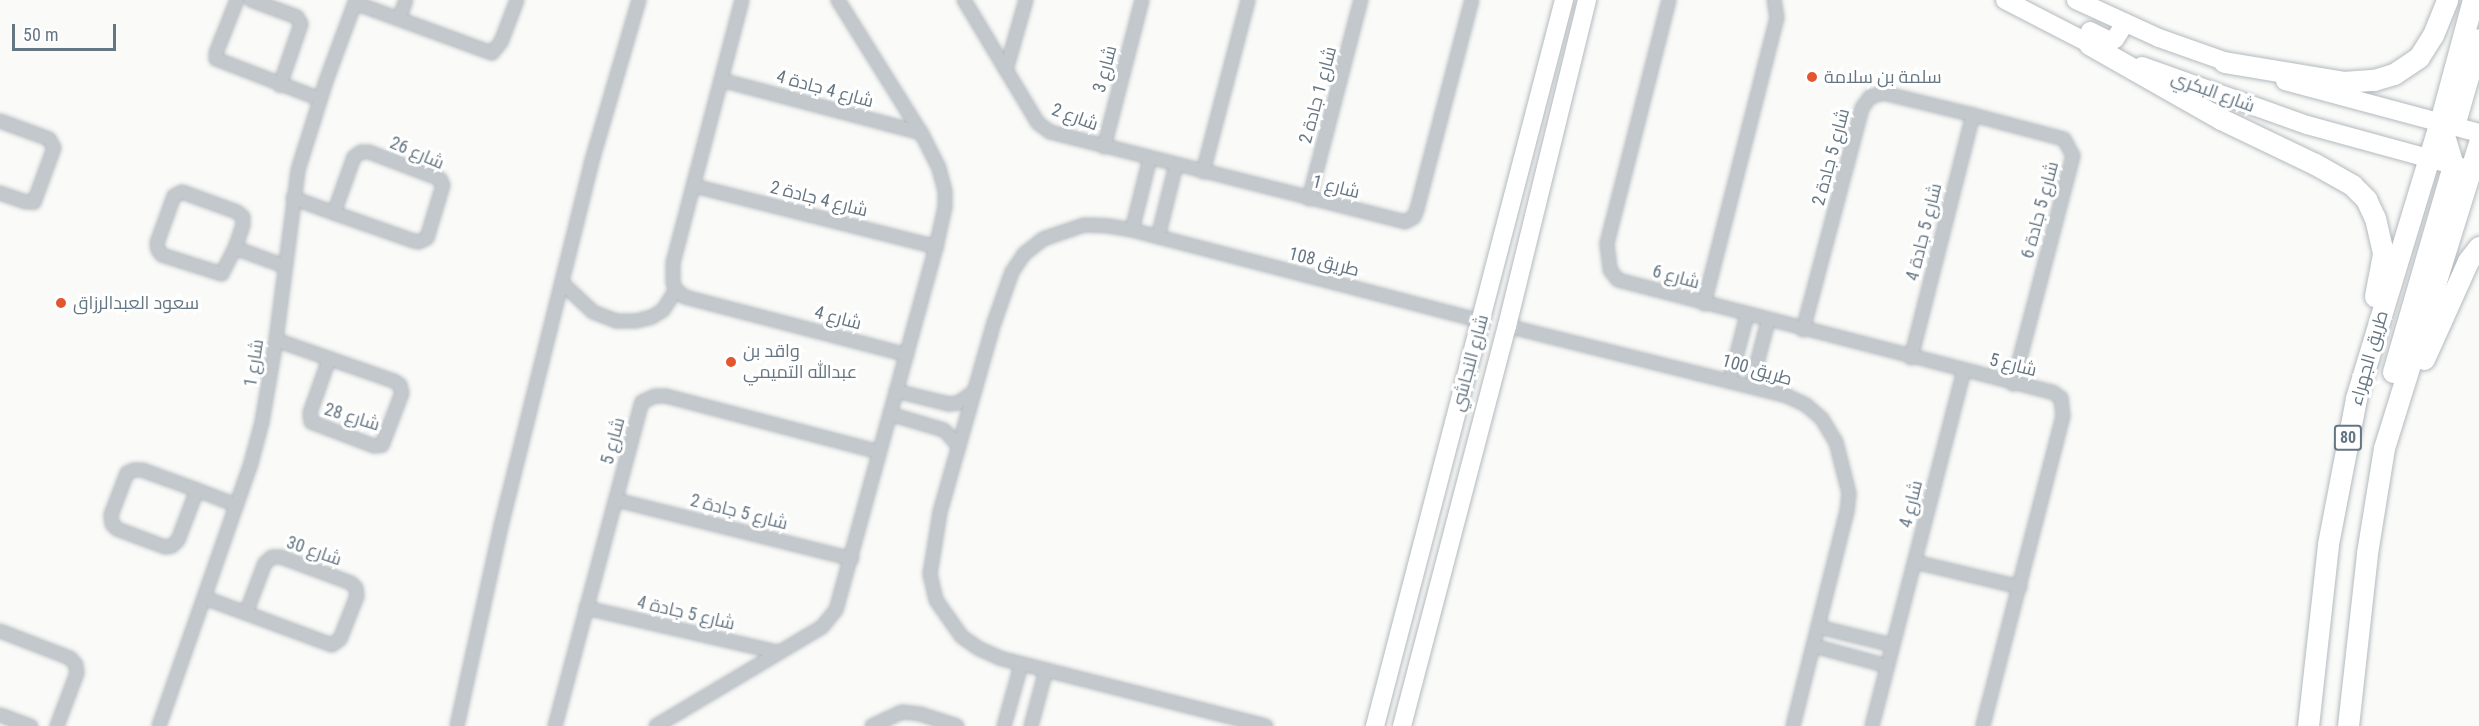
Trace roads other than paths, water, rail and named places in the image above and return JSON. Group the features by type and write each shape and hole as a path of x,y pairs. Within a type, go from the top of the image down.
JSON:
{"highway":[{"path":"2224,62 2343,82 2384,77 2406,68 2419,57 2433,35 2447,0"},
{"name":"طريق الجهراء","path":"2308,726 2328,544 2356,398 2429,158 2447,124 2473,0"},
{"path":"2468,169 2447,124 2479,39"},
{"path":"2089,44 2221,119 2315,164 2352,186 2366,199 2375,218 2383,254 2356,398"},
{"path":"2384,447 2378,425 2479,143"},
{"path":"2384,447 2468,261 2479,247"},
{"name":"80","path":"2348,726 2367,553 2384,447"}],"main road":[{"name":"شارع النجاشي","path":"1375,726 1564,0"},
{"name":"شارع النجاشي","path":"1402,726 1507,326 1587,0"},
{"name":"شارع البكري","path":"2006,0 2089,44 2193,86 2307,125 2468,169"},
{"name":"شارع البكري","path":"2076,0 2125,23 2224,62 2479,133"},
{"path":"2034,14 2057,16 2108,40 2115,39 2125,23"},
{"path":"1537,105 1548,99 1555,103 1559,112"}],"street":[{"path":"237,0 216,53 216,59 320,99"},
{"path":"251,0 297,17 302,24 280,85"},
{"path":"399,19 406,0"},
{"path":"356,1 492,53 501,42 518,0"},
{"path":"457,726 501,526 591,164 639,0"},
{"path":"562,283 593,312 617,321 636,321 652,317 663,310 676,290 673,283 673,263 742,0"},
{"path":"657,726 822,627 836,610 852,559 936,246 945,207 945,191 939,168 921,133 838,0"},
{"name":"شارع 2","path":"964,0 1038,123 1050,132 1203,172"},
{"path":"1006,70 1026,0"},
{"name":"شارع 3","path":"1104,147 1142,0"},
{"path":"1203,172 1248,0"},
{"name":"شارع 1 جادة 2","path":"1309,199 1361,0"},
{"name":"شارع 1","path":"1203,172 1398,222 1414,217 1472,0"},
{"name":"شارع 6","path":"1669,0 1607,244 1608,259 1610,270 1618,280 1704,303 1777,18 1774,0"},
{"name":"شارع 1","path":"159,726 205,598 262,422 276,340 298,170 320,99 356,1"},
{"name":"شارع 4 جادة 4","path":"721,80 921,133"},
{"name":"شارع 5 جادة 2","path":"1803,330 1862,108 1870,97 1883,93 1973,115"},
{"name":"شارع 5 جادة 4","path":"1911,358 1973,115"},
{"name":"شارع 5 جادة 6","path":"1973,115 2064,139 2073,156 2013,384"},
{"path":"0,121 49,139 54,148 38,197 34,202 26,202 0,193"},
{"name":"شارع 26","path":"293,198 334,213 414,241 423,241 427,238 444,185 440,179 369,153 360,152 354,157 334,213"},
{"path":"1132,230 1150,158"},
{"path":"1158,237 1176,165"},
{"name":"شارع 4 جادة 2","path":"694,186 936,246"},
{"path":"184,192 240,214 243,225 235,248 227,267 219,274 159,253 158,243 177,193 184,192"},
{"name":"طريق 108","path":"1266,726 1021,665 978,648 962,637 936,600 930,574 940,512 1005,288 1012,272 1024,254 1043,239 1074,227 1108,226 1132,230 1481,321"},
{"path":"235,248 284,266"},
{"name":"شارع 4","path":"676,290 685,297 907,355"},
{"name":"شارع 5","path":"1704,303 2054,393 2061,398 2064,408 1983,726"},
{"path":"1730,381 1747,315"},
{"path":"1751,386 1768,321"},
{"name":"طريق 100","path":"1507,326 1787,396 1806,405 1822,419 1836,442 1845,470 1849,493 1847,511 1793,726"},
{"name":"شارع 28","path":"276,340 329,359 400,385 402,393 382,445 374,446 314,426 311,422 310,413 329,359"},
{"name":"شارع 4","path":"1872,726 1964,371"},
{"path":"896,391 949,404 958,403 974,392"},
{"name":"شارع 5","path":"555,726 642,402 655,396 666,396 879,452"},
{"path":"890,414 944,430 959,446"},
{"path":"196,490 178,540 169,547 117,529 111,524 111,515 130,470 142,470 196,490 236,505"},
{"name":"شارع 5 جادة 2","path":"616,500 852,559"},
{"name":"شارع 30","path":"205,598 327,645 336,645 357,596 356,588 351,583 281,557 272,557 265,562 246,613"},
{"path":"1915,562 2020,587"},
{"name":"شارع 5 جادة 4","path":"586,609 777,652"},
{"path":"1819,627 1892,645"},
{"path":"0,631 70,658 76,665 77,673 57,726"},
{"path":"1814,646 1887,666"},
{"path":"1004,726 1021,665"},
{"path":"1031,726 1046,670"},
{"path":"872,726 902,712 956,726"},
{"path":"0,715 31,726"}],"place":[{"name":"سلمة بن سلامة","path":"1812,77"},
{"name":"سعود العبدالرزاق","path":"61,303"},
{"name":"واقد بن عبدالله التميمي","path":"731,362"}]}
